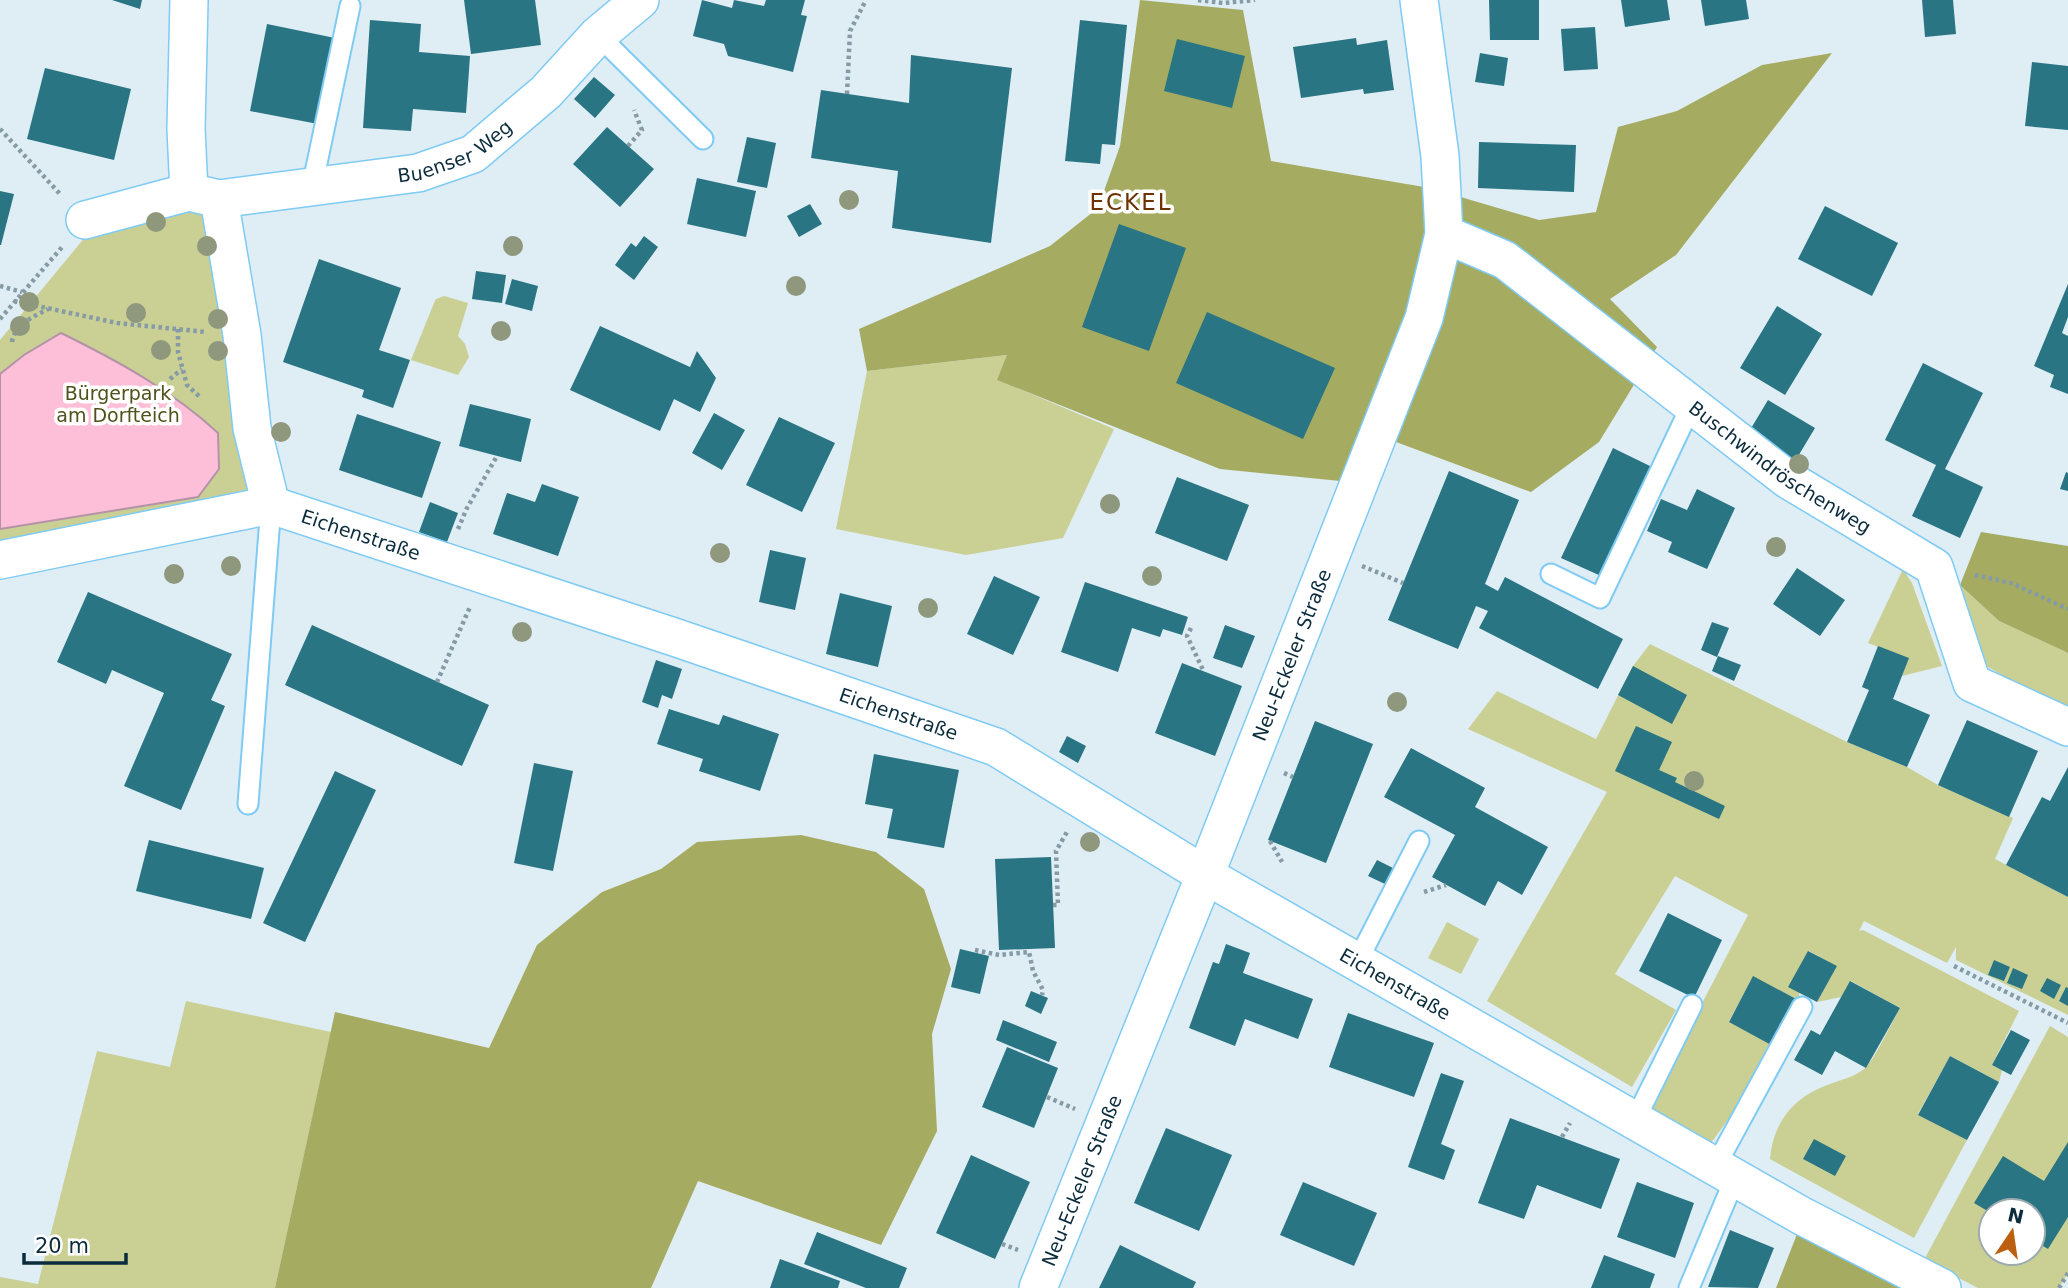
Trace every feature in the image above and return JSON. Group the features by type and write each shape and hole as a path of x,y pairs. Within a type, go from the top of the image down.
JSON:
{"street":[{"path":"0,560 271,505 252,428 242,335 186,129 188,0"},
{"name":"Buenser Weg","path":"85,220 204,196 312,187 418,173 473,154 546,92 598,35 640,0"},
{"name":"Neu-Eckeler Straße","path":"1038,1288 1205,875 1424,318 1444,234 1440,156 1419,0"},
{"name":"Buschwindröschenweg","path":"1444,234 1505,260 1787,479 1934,567"},
{"name":"Eichenstraße","path":"271,505 996,747 1205,875 1725,1173 1942,1288"},
{"path":"1934,567 1972,683 2068,727"}],"lane":[{"path":"312,187 350,6"},
{"path":"598,35 703,139"},
{"path":"1551,574 1600,597 1691,406"},
{"path":"248,804 271,505"},
{"path":"1357,962 1419,841"},
{"path":"1634,1120 1692,1005"},
{"path":"1689,1288 1725,1173 1802,1007"}],"path":[{"path":"847,93 850,31 866,0"},
{"path":"1198,0 1223,3 1255,0"},
{"path":"628,146 642,130 632,105"},
{"path":"0,129 85,220 0,319"},
{"path":"0,286 22,292"},
{"path":"14,301 117,323 242,335"},
{"path":"12,342 13,333 24,322 49,308"},
{"path":"178,330 178,352 187,385 200,397"},
{"path":"170,379 182,369"},
{"path":"445,561 467,508 497,456"},
{"path":"1331,555 1403,583"},
{"path":"1934,567 2011,583 2068,609"},
{"path":"437,682 485,575"},
{"path":"1191,628 1187,636 1204,672"},
{"path":"1053,905 1058,905 1056,851 1084,800"},
{"path":"1270,841 1282,862"},
{"path":"975,950 999,955 1030,952 1033,971 1043,990 1042,995"},
{"path":"1954,966 2068,1023"},
{"path":"2059,1288 2068,1273"}],"green space":[{"path":"1140,0 1243,10 1271,161 1430,188 1539,220 1596,212 1618,127 1677,111 1762,65 1832,53 1676,255 1610,299 1657,347 1599,442 1531,492 1361,429 1340,481 1220,469 997,380 1007,355 867,371 859,329 1050,246 1098,208 1120,146"},
{"name":"Bürgerpark am Dorfteich","path":"181,204 203,210 254,494 0,550 0,340 91,230"},
{"path":"444,296 468,303 458,336 465,344 469,357 458,375 411,360 436,299"},
{"path":"1008,355 998,380 1114,429 1063,538 966,555 836,529 867,371"},
{"path":"1981,532 2068,546 2068,653 1999,621 1960,585"},
{"path":"1903,569 1912,583 1942,666 1902,676 1908,658 1868,643"},
{"path":"1960,585 1999,621 2068,653 2068,713 1988,667 1963,617"},
{"path":"1650,644 1847,742 1907,767 1938,785 2013,818 1995,859 2068,897 2068,1015 1956,960 1956,947 1947,963 1864,921 1859,931 1863,930 2019,1011 1992,1065 2002,1070 1999,1082 1950,1056 1918,1114 1967,1140 1914,1238 1770,1159 1776,1133 1788,1112 1817,1089 1864,1069 1878,1050 1900,1008 1851,981 1841,997 1817,1002 1836,966 1809,951 1798,1000 1753,977 1729,1021 1770,1044 1730,1117 1711,1143 1648,1107 1748,915 1675,876 1615,974 1676,1010 1632,1087 1487,1001 1607,792 1468,729 1497,691 1596,739 1633,666"},
{"path":"801,835 876,852 924,889 951,969 932,1034 937,1131 881,1245 698,1181 651,1288 275,1288 335,1012 489,1048 537,945 602,892 661,869 697,842"},
{"path":"1447,922 1479,939 1461,974 1428,958"},
{"path":"186,1001 331,1032 275,1288 0,1288 0,1277 38,1284 97,1051 170,1067"},
{"path":"2050,1026 2068,1037 2068,1273 2059,1288 1978,1288 1924,1260"},
{"path":"1799,1229 1908,1288 1776,1288"}],"shaded area":[{"path":"61,333 143,377 182,403 218,433 219,469 198,497 0,529 0,374 24,355"}],"building":[{"path":"112,0 142,0 140,9"},
{"path":"464,0 535,0 541,45 471,54"},
{"path":"702,0 732,8 734,0 764,6 766,0 805,0 801,15 807,16 793,72 728,56 724,44 693,36"},
{"path":"1489,0 1539,0 1539,40 1490,40"},
{"path":"1621,0 1667,0 1670,20 1625,27"},
{"path":"1701,0 1746,0 1749,19 1705,26"},
{"path":"1922,0 1953,0 1956,34 1925,37"},
{"path":"370,20 421,24 419,52 470,56 466,113 413,109 411,131 363,128"},
{"path":"1080,20 1127,25 1115,145 1102,144 1100,164 1065,161"},
{"path":"267,24 335,38 318,124 250,111"},
{"path":"1595,27 1598,69 1564,71 1561,29"},
{"path":"1356,38 1357,45 1387,40 1394,90 1364,94 1363,89 1301,98 1293,47"},
{"path":"1177,39 1245,56 1232,108 1164,91"},
{"path":"1480,53 1508,58 1504,86 1475,82"},
{"path":"911,55 1012,68 991,243 892,228 898,171 811,158 821,90 909,103"},
{"path":"2032,62 2068,66 2068,130 2025,126"},
{"path":"45,68 131,89 114,160 27,139"},
{"path":"594,77 615,95 595,118 574,99"},
{"path":"607,127 654,169 620,207 573,164"},
{"path":"747,137 776,143 767,188 737,182"},
{"path":"1479,142 1576,145 1574,192 1478,188"},
{"path":"697,178 756,191 746,237 687,224"},
{"path":"0,191 14,194 1,245 0,245"},
{"path":"810,204 822,224 799,237 787,216"},
{"path":"1825,206 1898,243 1872,296 1798,259"},
{"path":"1119,224 1186,248 1149,351 1082,327"},
{"path":"644,236 658,247 634,280 615,265 631,243 636,247"},
{"path":"319,259 401,288 379,350 410,360 393,408 362,397 364,390 283,362"},
{"path":"476,271 506,275 502,303 472,299"},
{"path":"512,279 538,286 532,311 505,304"},
{"path":"2068,284 2068,317 2062,333 2068,336 2068,394 2050,387 2054,375 2034,366"},
{"path":"1777,306 1822,334 1785,395 1740,368"},
{"path":"1207,312 1335,368 1303,439 1176,383"},
{"path":"600,326 690,367 697,351 716,378 700,412 674,399 660,431 570,390"},
{"path":"1923,363 1983,393 1945,469 1983,487 1960,538 1912,516 1936,465 1885,440"},
{"path":"1768,400 1815,428 1794,463 1747,435"},
{"path":"470,404 531,419 521,462 459,446"},
{"path":"714,413 745,430 722,470 692,453"},
{"path":"357,414 441,442 422,498 339,470"},
{"path":"779,417 835,443 802,512 746,485"},
{"path":"1613,448 1652,467 1601,576 1561,558"},
{"path":"1449,471 1519,500 1485,584 1498,591 1505,577 1623,639 1598,689 1479,628 1488,611 1476,606 1458,649 1388,620"},
{"path":"2066,472 2068,473 2068,491 2060,489"},
{"path":"1177,477 1249,505 1227,561 1155,533"},
{"path":"542,484 579,497 558,556 493,534 507,493 535,502"},
{"path":"1697,489 1735,508 1707,569 1668,552 1672,542 1647,531 1661,499 1687,510"},
{"path":"430,502 458,513 447,542 419,532"},
{"path":"770,550 806,558 795,610 759,602"},
{"path":"1797,568 1845,600 1820,636 1773,604"},
{"path":"994,576 1040,597 1013,655 967,634"},
{"path":"1085,582 1188,617 1182,635 1163,629 1160,637 1132,628 1118,672 1061,652"},
{"path":"88,592 232,654 211,700 225,706 181,810 124,786 164,693 112,670 106,684 57,662"},
{"path":"840,593 892,606 878,667 826,654"},
{"path":"1712,622 1729,628 1717,657 1701,650"},
{"path":"312,625 489,705 462,766 285,685"},
{"path":"1225,625 1255,636 1242,668 1213,658"},
{"path":"1878,646 1909,658 1893,699 1930,715 1907,767 1847,742 1869,690 1862,687"},
{"path":"1718,656 1741,665 1734,681 1712,671"},
{"path":"656,660 682,669 672,699 662,695 658,708 642,702"},
{"path":"1182,663 1242,686 1215,756 1155,733"},
{"path":"1633,666 1687,695 1672,724 1618,695"},
{"path":"669,709 719,725 723,715 779,734 760,791 699,771 703,759 657,744"},
{"path":"1967,720 2038,751 2009,817 1938,785"},
{"path":"1315,721 1373,744 1326,863 1268,840"},
{"path":"1636,726 1672,742 1659,770 1677,778 1675,782 1725,806 1719,819 1615,771"},
{"path":"1067,736 1086,746 1078,763 1059,752"},
{"path":"1411,748 1485,788 1475,807 1548,847 1522,895 1498,881 1485,906 1432,877 1455,835 1384,797"},
{"path":"874,754 959,770 944,848 887,838 893,809 865,804"},
{"path":"534,763 573,771 553,871 514,863"},
{"path":"2068,767 2068,897 2006,865 2042,797 2050,801"},
{"path":"335,771 376,790 305,942 263,923"},
{"path":"149,840 264,868 251,919 136,891"},
{"path":"1051,857 1055,948 999,950 995,859"},
{"path":"1377,860 1393,868 1385,884 1368,876"},
{"path":"1668,913 1722,940 1694,998 1639,971"},
{"path":"1226,944 1250,953 1243,973 1313,999 1298,1039 1245,1019 1235,1046 1189,1028 1213,962 1219,964"},
{"path":"960,949 989,956 980,994 951,987"},
{"path":"1808,951 1837,966 1817,1002 1788,987"},
{"path":"1994,960 2010,967 2004,981 1988,975"},
{"path":"2013,968 2028,975 2022,989 2007,983"},
{"path":"1753,976 1798,1000 1773,1046 1729,1022"},
{"path":"2047,978 2061,985 2054,999 2040,991"},
{"path":"1850,981 1900,1008 1866,1068 1835,1051 1822,1075 1794,1060 1811,1030 1820,1035"},
{"path":"2066,987 2068,988 2068,1006 2059,1001"},
{"path":"1031,991 1048,998 1041,1014 1025,1006"},
{"path":"1348,1013 1434,1043 1414,1097 1329,1067"},
{"path":"1003,1020 1057,1042 1049,1062 996,1040"},
{"path":"2011,1030 2030,1040 2011,1075 1992,1065"},
{"path":"1007,1047 1058,1068 1034,1128 982,1107"},
{"path":"1950,1056 1999,1082 1967,1140 1918,1115"},
{"path":"1441,1073 1464,1081 1441,1144 1455,1150 1444,1180 1408,1167"},
{"path":"1510,1118 1620,1159 1601,1209 1537,1185 1524,1219 1478,1203"},
{"path":"1166,1128 1232,1155 1199,1231 1134,1203"},
{"path":"1814,1139 1846,1156 1835,1176 1803,1159"},
{"path":"2068,1142 2068,1217 2048,1249 2047,1197 1978,1197 2003,1156 2044,1181"},
{"path":"971,1155 1030,1182 995,1259 936,1233"},
{"path":"1303,1182 1377,1213 1354,1266 1280,1235"},
{"path":"1637,1182 1694,1203 1675,1258 1617,1237"},
{"path":"1730,1230 1774,1248 1758,1288 1708,1287"},
{"path":"817,1232 907,1268 899,1288 866,1288 804,1264"},
{"path":"1120,1245 1196,1282 1193,1288 1099,1288"},
{"path":"1604,1255 1655,1274 1650,1288 1591,1288"},
{"path":"780,1259 840,1281 838,1288 770,1288"}],"district":[{"name":"ECKEL","path":"1131,202"}]}
